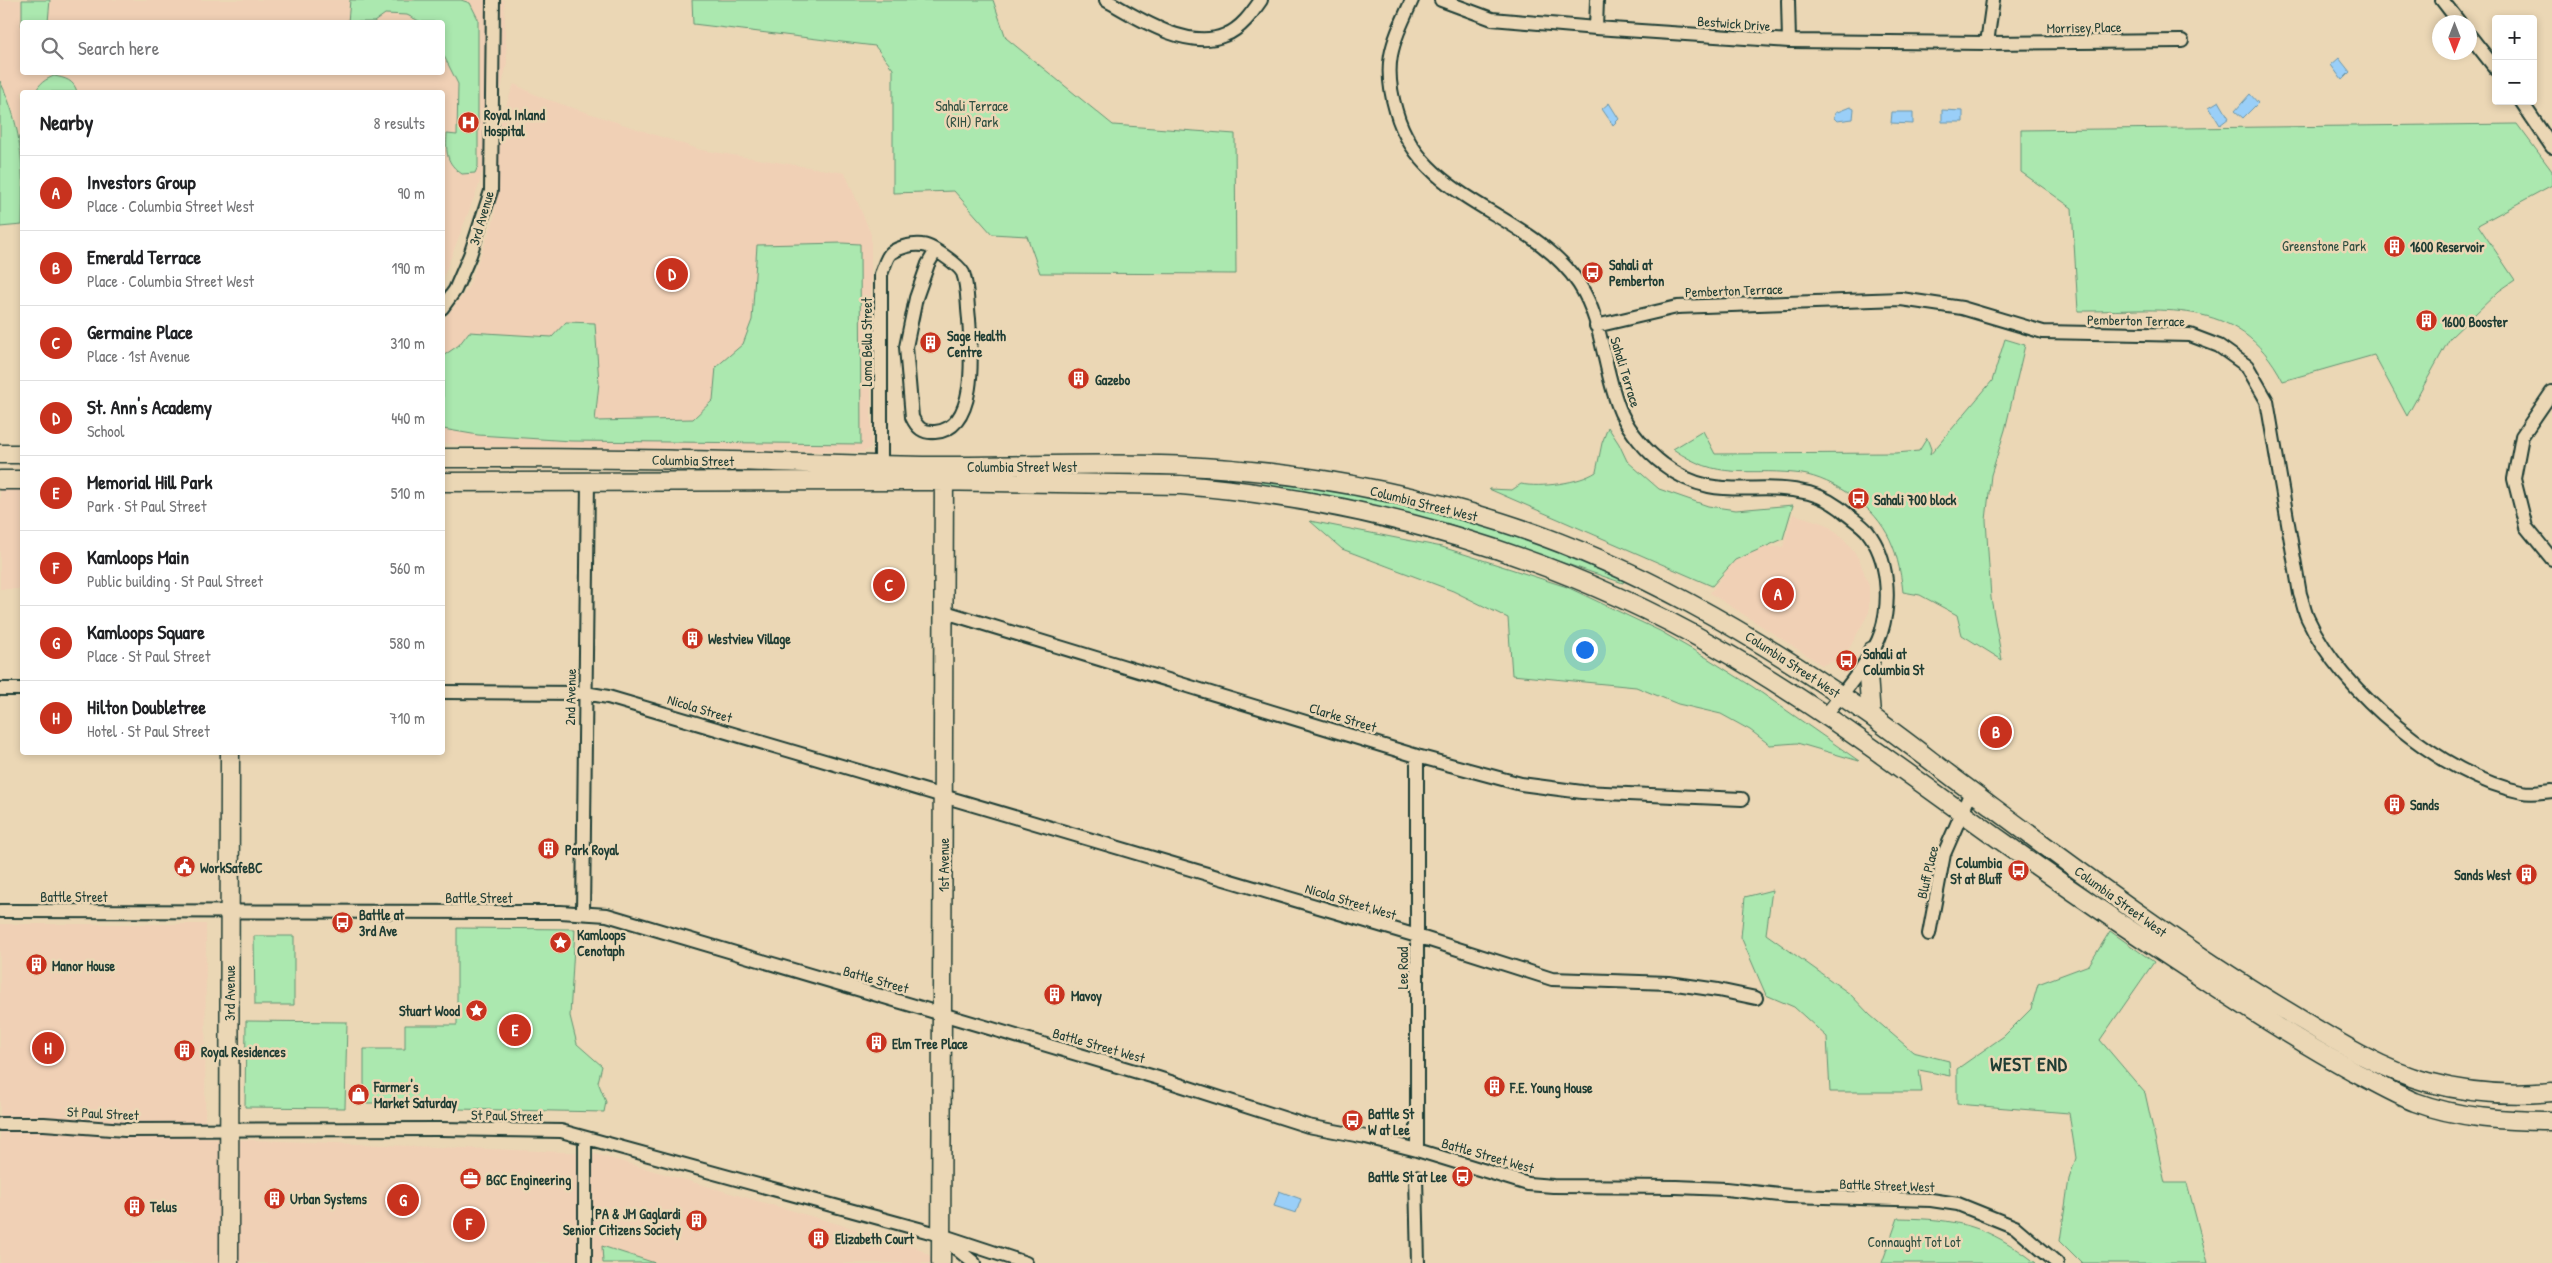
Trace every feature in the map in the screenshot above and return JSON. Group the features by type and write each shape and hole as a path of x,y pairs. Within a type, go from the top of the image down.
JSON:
{"main road":[{"path":"0,454 20,454"},
{"name":"Columbia Street","path":"445,458 688,460 881,473"},
{"name":"Columbia Street West","path":"944,474 1180,466 1219,468 1354,486 1432,503 1504,523 1620,568 1730,624 1871,716 1971,792 2168,935 2252,990 2342,1044 2393,1070 2458,1090 2487,1093 2552,1092"},
{"name":"Columbia Street","path":"445,482 588,481 881,473 944,474"},
{"name":"1st Avenue","path":"941,1263 945,612 944,474"},
{"name":"Columbia Street West","path":"944,474 1218,488 1349,509 1426,527 1501,550 1667,620 1719,648 1901,768 2158,950 2333,1060 2416,1102 2455,1113 2487,1118 2552,1121"},
{"path":"0,480 20,480"},
{"path":"1871,716 1868,675 1872,651"},
{"name":"3rd Avenue","path":"228,1263 230,755"}],"street":[{"name":"3rd Avenue","path":"445,304 456,290 470,255 491,191 493,0"},
{"path":"1106,0 1144,22 1173,34 1206,39 1226,36 1249,17 1261,0"},
{"name":"Sahali Terrace","path":"1412,0 1392,41 1389,66 1390,91 1402,133 1429,169 1453,189 1548,248 1566,265 1581,287 1596,326 1622,414 1648,452 1665,466 1683,477 1707,487 1733,490 1786,489 1809,493 1832,501 1867,532 1886,570 1886,609 1880,635 1872,651 1824,717"},
{"name":"Bestwick Drive","path":"1441,0 1492,19 1596,28 1789,41 1987,43"},
{"path":"1596,28 1597,0"},
{"path":"1788,0 1789,41"},
{"path":"1987,43 1993,0"},
{"path":"2442,0 2454,15"},
{"name":"Morrisey Place","path":"1987,43 2182,41"},
{"path":"2477,45 2492,64"},
{"path":"2524,105 2552,147"},
{"name":"Loma Bella Street","path":"881,473 881,274 890,254 900,248 923,244 958,265 963,273 971,345 969,393 962,414 949,428 932,432 918,428 912,418 906,347 916,298 928,264 935,252"},
{"name":"Pemberton Terrace","path":"1596,326 1677,307 1901,299 1962,308 2043,332 2190,335 2219,346 2247,366 2267,401 2300,594 2307,618 2320,640 2359,690 2388,718 2430,752 2473,776 2522,792 2552,791"},
{"path":"2552,392 2522,436 2514,479 2526,527 2552,559"},
{"name":"2nd Avenue","path":"583,913 588,481"},
{"name":"Clarke Street","path":"945,612 1417,756 1521,784 1582,792 1742,799"},
{"path":"0,689 20,689"},
{"name":"Nicola Street","path":"445,692 585,693 608,696 943,796"},
{"name":"Lee Road","path":"1417,756 1417,1150"},
{"name":"Bluff Place","path":"1929,934 1944,854 1971,792"},
{"name":"Nicola Street West","path":"943,796 1417,936 1552,979 1669,983 1756,998"},
{"name":"Battle Street","path":"0,910 583,913 607,915 943,1014"},
{"name":"Battle Street West","path":"943,1014 1158,1078 1308,1126 1366,1137 1417,1150 1528,1184 1710,1188 1789,1196 1931,1200 1958,1204 2015,1227 2057,1263"},
{"name":"St Paul Street","path":"0,1124 125,1130 561,1131 940,1235 1026,1263"},
{"path":"585,1138 585,1263"},
{"path":"1416,1177 1418,1263"},
{"path":"940,1235 974,1263"}],"shaded area":[{"name":"Royal Inland Hospital","path":"0,0 504,0 507,63 479,185 445,273 445,90 20,90 20,136 11,103 0,81"},
{"path":"514,84 540,97 701,150 845,173 871,234 871,447 863,452 467,446 445,443 445,318 468,288 494,219 501,119"},
{"path":"0,489 20,489 20,589 0,589"},
{"path":"1793,514 1826,524 1845,540 1859,559 1869,586 1869,612 1844,658 1822,665 1710,593 1735,560 1761,547 1783,547"},
{"path":"0,924 206,924 205,1138 592,1153 914,1246 942,1263 0,1263"}],"green space":[{"path":"22,0 50,0 48,20 22,20"},
{"path":"350,0 461,0 470,3 478,19 478,166 475,173 462,174 453,166 448,157 447,134 457,135 458,84 445,58 445,20 417,20 407,15 385,14 377,20 348,20"},
{"name":"Sahali Terrace (RIH) Park","path":"692,0 993,0 1006,38 1113,125 1235,134 1236,274 1040,273 1027,236 992,234 954,191 893,193 893,69 875,46 693,24"},
{"path":"54,76 65,79 71,82 76,90 37,90 48,79"},
{"path":"0,81 8,99 18,134 20,152 20,225 0,227"},
{"name":"Greenstone Park","path":"2517,124 2552,171 2552,185 2478,225 2515,280 2499,291 2450,338 2407,416 2374,355 2283,381 2265,353 2243,333 2220,320 2194,313 2167,310 2078,311 2072,208 2021,172 2021,130"},
{"path":"860,244 861,444 571,441 478,435 445,429 445,355 459,345 469,332 552,337 566,322 595,323 599,383 595,421 693,419 713,400 716,367 743,344 752,320 757,245"},
{"path":"2005,339 2025,345 2005,430 1991,475 1986,520 1991,598 2002,660 1962,635 1957,615 1920,595 1903,592 1897,560 1887,534 1870,511 1844,491 1807,475 1732,471 1704,466 1673,449 1703,431 1715,454 1896,453 1919,451 1927,438 1931,449 1930,455 1992,381"},
{"path":"1608,427 1627,461 1659,489 1708,506 1736,510 1793,505 1783,539 1735,560 1712,586 1489,489 1512,490 1521,484 1560,484 1589,476 1596,472 1602,443"},
{"path":"1261,480 1373,498 1449,516 1509,534 1567,556 1624,579 1623,583 1449,524 1356,501 1261,485"},
{"path":"1310,521 1442,547 1567,587 1660,631 1707,658 1753,687 1859,761 1797,743 1770,745 1750,730 1721,714 1678,704 1636,687 1512,675 1508,618 1453,591 1342,549"},
{"path":"1772,890 1766,934 1850,994 1870,1015 1913,1052 1949,1061 1950,1076 1919,1070 1922,1092 1830,1092 1827,1037 1794,1007 1766,995 1741,937 1745,897"},
{"path":"457,928 575,929 570,1016 577,1044 602,1066 598,1082 606,1102 604,1112 456,1109 456,1103 364,1103 364,1049 405,1049 405,1025 457,1025"},
{"path":"2110,931 2154,962 2100,1040 2145,1093 2165,1183 2187,1183 2208,1263 2082,1263 2060,1241 2069,1179 2076,1158 2069,1113 1957,1104 1957,1069 2004,1036 2031,1009 2038,984 2089,965"},
{"path":"254,936 294,936 294,1005 255,1005"},
{"path":"246,1021 347,1022 345,1108 245,1107"},
{"name":"Connaught Tot Lot","path":"1898,1218 1938,1220 1987,1232 2036,1263 1882,1263"},
{"path":"602,1246 655,1263 603,1263"}],"water":[{"path":"2339,58 2350,72 2342,80 2331,65"},
{"path":"2250,94 2258,103 2243,118 2235,111"},
{"path":"2219,101 2229,118 2220,125 2209,107"},
{"path":"1609,103 1619,119 1613,125 1602,109"},
{"path":"1850,107 1854,109 1853,119 1837,121 1834,118 1835,113"},
{"path":"1942,110 1963,111 1963,122 1942,122"},
{"path":"1892,112 1913,112 1913,124 1891,123"},
{"path":"1279,1191 1301,1199 1296,1213 1274,1206"}],"place":[{"name":"Royal Inland Hospital","path":"468,122"},
{"name":"1600 Reservoir","path":"2394,246"},
{"name":"Sahali at Pemberton","path":"1593,272"},
{"name":"St. Ann's Academy","path":"672,274"},
{"name":"1600 Booster","path":"2426,321"},
{"name":"Sage Health Centre","path":"931,343"},
{"name":"Gazebo","path":"1079,379"},
{"name":"Sahali 700 block","path":"1858,499"},
{"name":"Germaine Place","path":"889,585"},
{"name":"Investors Group","path":"1778,594"},
{"name":"Westview Village","path":"692,638"},
{"name":"Sahali at Columbia St","path":"1847,661"},
{"name":"Emerald Terrace","path":"1996,732"},
{"name":"Sands","path":"2394,804"},
{"name":"Park Royal","path":"549,849"},
{"name":"WorkSafeBC","path":"184,867"},
{"name":"Columbia St at Bluff","path":"2018,870"},
{"name":"Sands West","path":"2527,874"},
{"name":"Battle at 3rd Ave","path":"343,922"},
{"name":"Kamloops Cenotaph","path":"561,942"},
{"name":"Manor House","path":"36,965"},
{"name":"Mavoy","path":"1055,995"},
{"name":"Stuart Wood","path":"476,1010"},
{"name":"Memorial Hill Park","path":"515,1030"},
{"name":"Elm Tree Place","path":"876,1043"},
{"name":"Hilton Doubletree","path":"48,1048"},
{"name":"Royal Residences","path":"185,1051"},
{"name":"F.E. Young House","path":"1494,1087"},
{"name":"Farmer's Market Saturday","path":"358,1094"},
{"name":"Battle St W at Lee","path":"1352,1121"},
{"name":"Battle St at Lee","path":"1463,1176"},
{"name":"BGC Engineering","path":"470,1179"},
{"name":"Urban Systems","path":"274,1198"},
{"name":"Kamloops Square","path":"403,1200"},
{"name":"Telus","path":"134,1206"},
{"name":"PA & JM Gaglardi Senior Citizens Society","path":"697,1221"},
{"name":"Kamloops Main","path":"469,1224"},
{"name":"Elizabeth Court","path":"819,1238"}],"district":[{"name":"WEST END","path":"2029,1064"}]}
